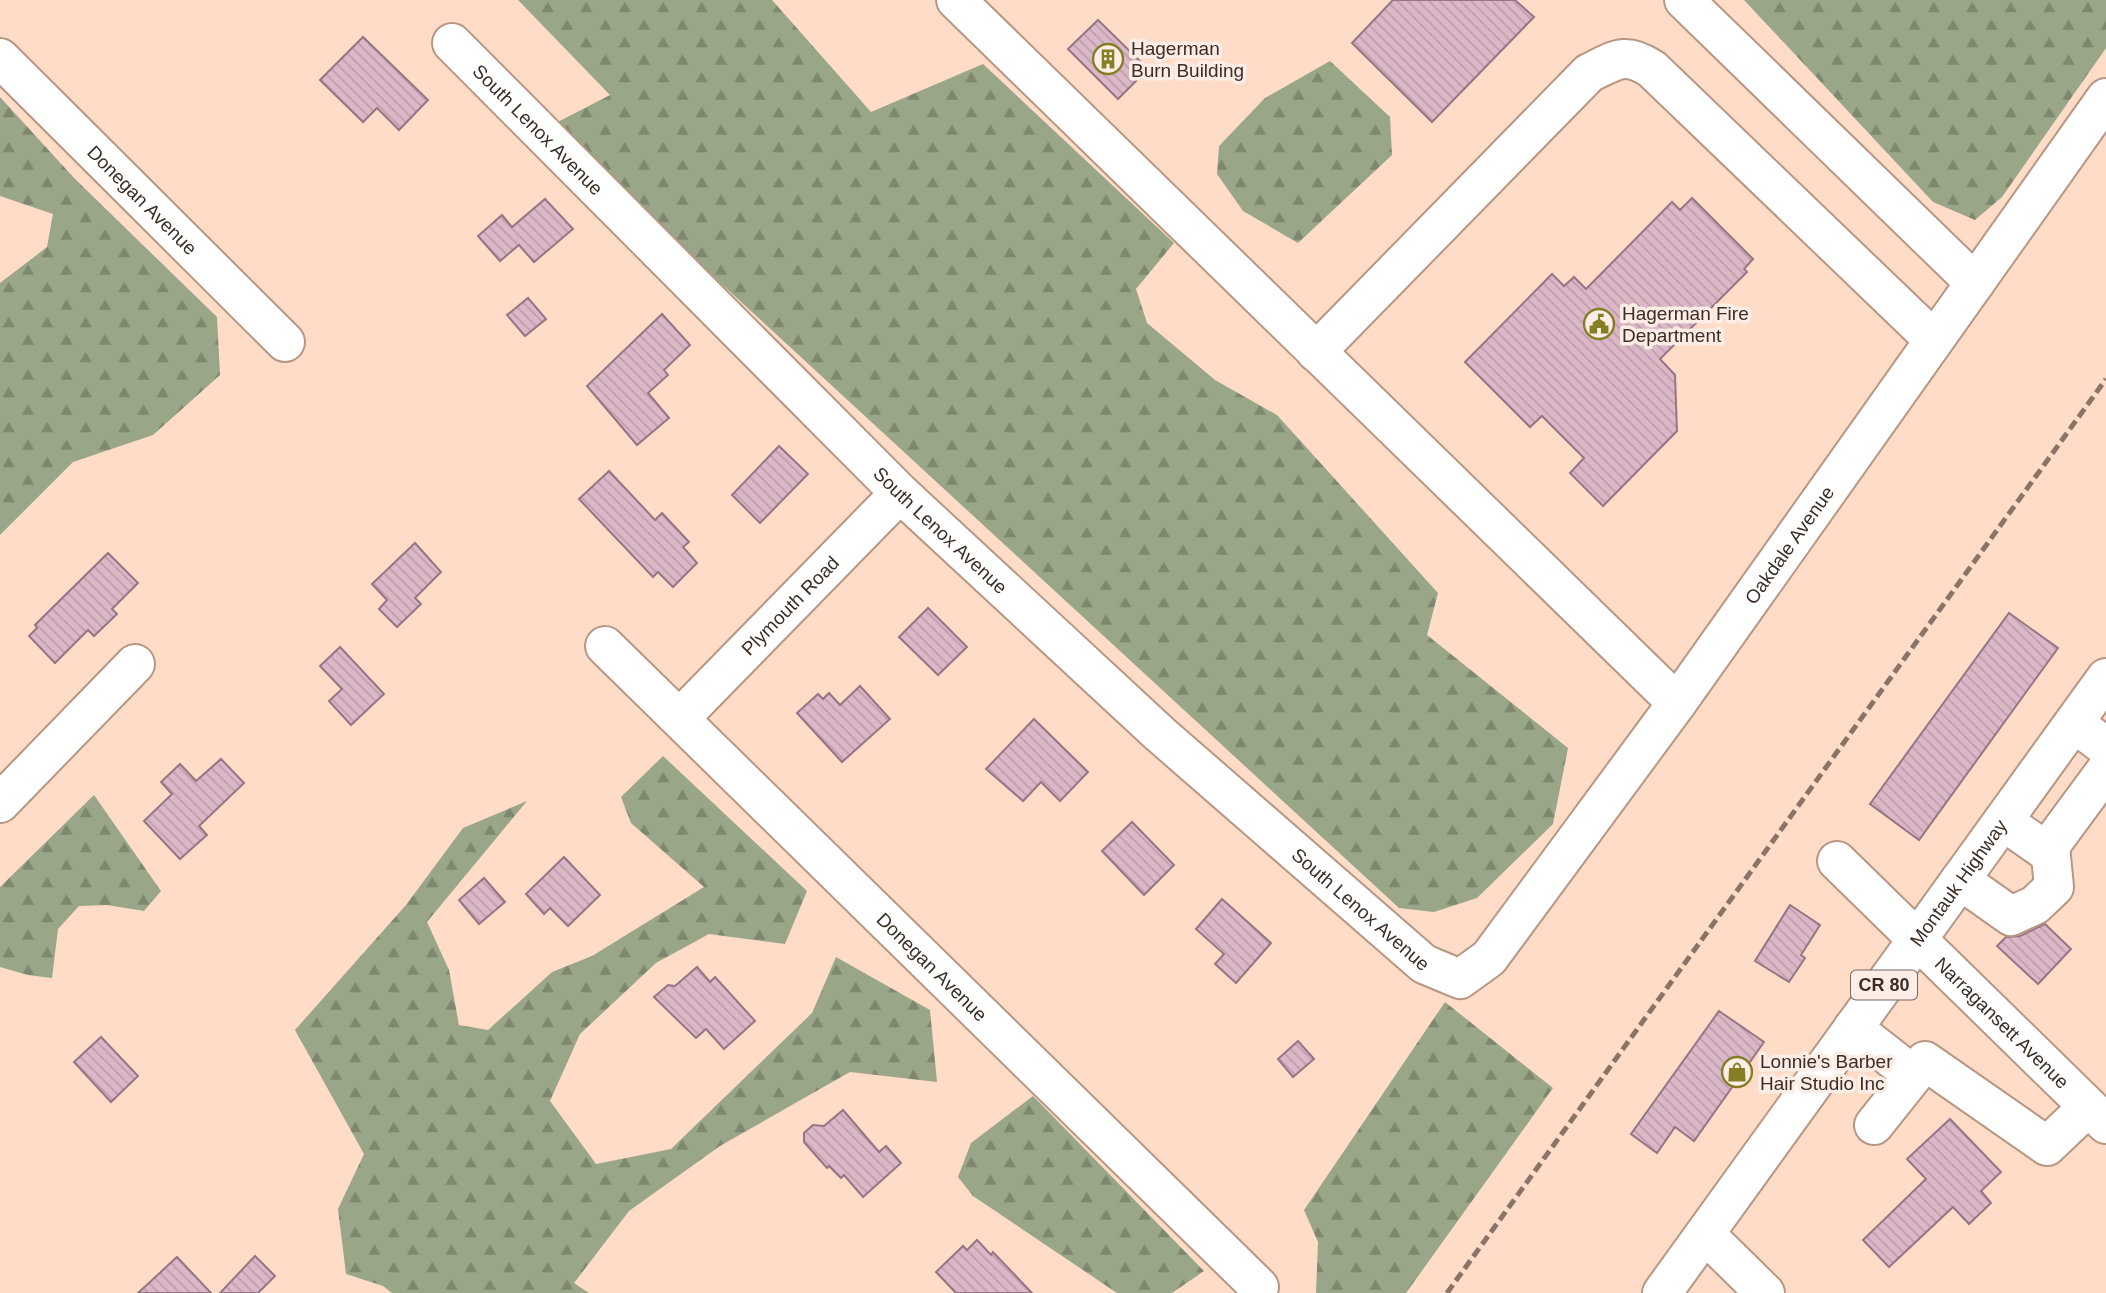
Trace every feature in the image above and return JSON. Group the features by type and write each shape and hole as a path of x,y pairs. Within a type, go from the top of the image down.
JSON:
{"street":[{"path":"956,0 1677,703"},
{"path":"1684,0 1975,283"},
{"name":"South Lenox Avenue","path":"452,43 900,493 1160,734 1381,927 1424,964 1460,979"},
{"path":"1316,352 1589,73 1622,57 1638,59 1652,69 1934,340"},
{"name":"Donegan Avenue","path":"0,58 285,342"},
{"name":"Oakdale Avenue","path":"1460,979 1489,958 1677,703 2106,98"},
{"name":"Plymouth Road","path":"681,718 900,493"},
{"name":"Donegan Avenue","path":"605,646 1259,1287"},
{"path":"0,803 135,664"},
{"name":"Montauk Highway","path":"1662,1293 2106,678"},
{"path":"2074,723 2106,747"},
{"path":"2003,821 2043,849 2050,846 2106,770"},
{"path":"1960,880 2011,916 2035,905 2054,887 2050,846"},
{"name":"Narragansett Avenue","path":"1837,861 2097,1115"},
{"path":"1853,1028 1913,1075"},
{"path":"1874,1125 1925,1060 2047,1146 2097,1115"},
{"path":"1705,1234 1765,1293"}],"green space":[{"path":"518,0 772,0 871,112 983,64 1174,243 1136,289 1147,323 1215,380 1277,415 1438,593 1427,635 1568,748 1553,824 1477,898 1434,912 1399,908 550,126 610,95"},
{"path":"1744,0 2106,0 2106,48 2002,197 1975,220 1933,202"},
{"path":"1330,61 1390,117 1392,155 1298,243 1243,211 1217,174 1219,146 1265,98"},
{"path":"0,97 75,179 217,317 220,375 153,435 73,462 0,535 0,283 47,247 53,214 0,196"},
{"path":"663,756 807,891 785,944 709,934 656,963 580,1034 550,1101 596,1164 671,1149 812,1013 836,957 930,1010 937,1082 850,1072 720,1146 629,1211 574,1283 589,1293 392,1293 383,1286 346,1274 338,1209 364,1154 295,1030 406,905 463,828 527,801 427,922 449,970 459,1025 488,1030 552,972 592,956 704,887 631,823 621,797"},
{"path":"94,795 161,891 144,911 107,905 79,906 58,929 52,978 0,967 0,887"},
{"path":"1445,1002 1553,1088 1406,1293 1316,1293 1318,1242 1304,1210"},
{"path":"1033,1096 1204,1271 1172,1293 1117,1293 973,1196 958,1177 971,1143"}],"building":[{"path":"1393,0 1515,0 1534,17 1432,122 1352,43"},
{"name":"Hagerman Burn Building","path":"1098,20 1148,69 1118,99 1068,49"},
{"path":"363,37 428,100 399,130 377,108 363,122 320,80"},
{"name":"Hagerman Fire Department","path":"1692,198 1753,259 1744,269 1747,272 1660,359 1675,375 1677,431 1603,506 1570,473 1584,458 1542,416 1530,427 1465,362 1552,274 1564,286 1574,277 1586,289 1672,202 1680,210"},
{"path":"545,199 573,229 534,262 519,245 500,261 478,236 502,215 512,227"},
{"path":"528,298 546,319 525,336 507,315"},
{"path":"662,314 690,345 664,370 668,375 648,393 669,418 637,445 587,386"},
{"path":"779,446 808,474 760,523 732,495"},
{"path":"609,471 655,520 662,513 689,542 683,547 697,563 673,587 658,572 653,577 579,499"},
{"path":"415,543 441,572 415,598 421,604 397,627 379,609 387,600 372,584"},
{"path":"108,553 138,583 112,609 117,614 94,636 88,630 55,663 29,636 37,628 35,625"},
{"path":"928,608 967,647 938,675 899,637"},
{"path":"2009,613 2058,648 1919,840 1870,804"},
{"path":"340,647 384,694 351,725 329,701 342,689 320,666"},
{"path":"860,686 890,719 842,762 797,713 818,694 823,699 829,693 840,705"},
{"path":"1034,719 1088,772 1060,801 1041,782 1023,801 986,769"},
{"path":"221,759 244,783 199,826 207,835 180,859 144,821 172,794 161,782 180,764 196,781"},
{"path":"1132,822 1174,865 1144,895 1102,851"},
{"path":"564,857 600,895 568,926 550,908 544,914 526,894"},
{"path":"484,878 505,902 479,924 459,900"},
{"path":"1222,899 1271,943 1236,983 1215,964 1224,954 1196,929"},
{"path":"1790,905 1820,925 1801,955 1805,958 1789,982 1755,961"},
{"path":"2045,924 2071,949 2038,984 1997,946 2006,937 2020,936"},
{"path":"697,967 710,982 715,977 755,1021 724,1049 706,1029 696,1038 654,997 668,985 675,986"},
{"path":"1719,1011 1764,1042 1694,1141 1675,1127 1657,1153 1631,1134"},
{"path":"101,1037 138,1076 111,1102 74,1062"},
{"path":"1298,1041 1314,1059 1293,1077 1278,1059"},
{"path":"843,1110 879,1152 886,1146 901,1163 863,1197 844,1175 841,1178 829,1166 827,1168 804,1142 804,1133 813,1125 824,1126"},
{"path":"1950,1119 2001,1172 1981,1191 1991,1203 1969,1224 1953,1207 1889,1267 1863,1240 1926,1179 1907,1159"},
{"path":"977,1240 991,1255 993,1252 1032,1293 956,1293 936,1272 963,1246 967,1250"},
{"path":"255,1256 275,1276 258,1293 220,1293"},
{"path":"177,1257 211,1293 138,1293"}],"railway":[{"path":"1447,1293 2106,379"}],"place":[{"name":"Hagerman Burn Building","path":"1108,59"},
{"name":"Hagerman Fire Department","path":"1599,324"},
{"name":"Lonnie's Barber Hair Studio Inc","path":"1737,1072"}]}
